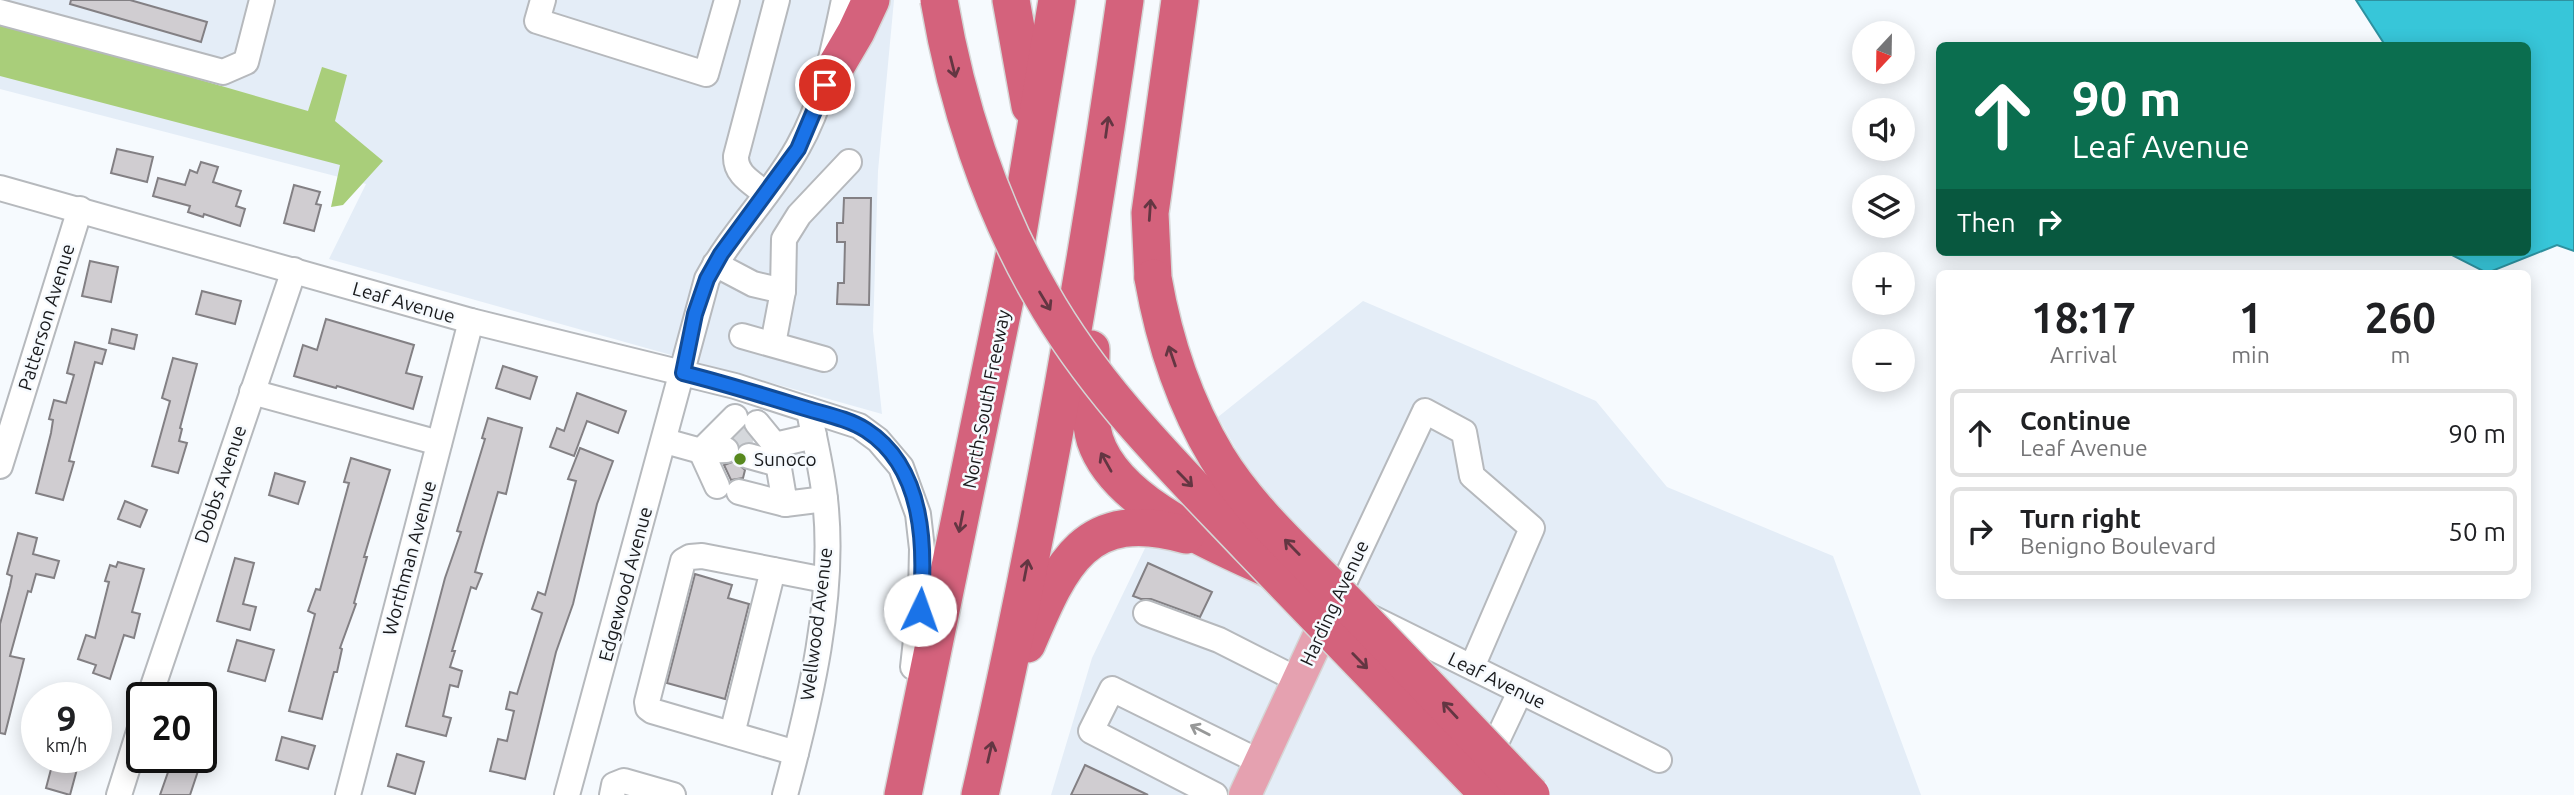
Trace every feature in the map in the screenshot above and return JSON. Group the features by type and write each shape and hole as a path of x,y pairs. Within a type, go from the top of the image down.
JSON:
{"highway":[{"path":"825,85 871,0"},
{"path":"939,0 955,77 990,183 1031,277 1070,340 1159,452 1489,795"},
{"path":"1011,0 1026,75 1034,142"},
{"name":"North-South Freeway","path":"903,795 977,444 1034,142 1057,0"},
{"path":"980,795 999,709 1093,218 1125,0"},
{"path":"1180,0 1150,213 1153,278 1167,340 1192,409 1218,458 1272,526 1531,795"},
{"path":"1093,218 1091,406 1095,439 1107,466 1128,491 1219,545 1336,600"},
{"path":"999,709 1056,578 1084,545 1111,532 1141,527 1173,531 1219,545"}],"main road":[{"name":"Harding Avenue","path":"1245,795 1336,600"}],"street":[{"path":"0,12 223,72 246,62 262,0"},
{"path":"543,0 537,20 706,74 727,0"},
{"path":"766,194 740,172 736,164 777,0"},
{"name":"Edgewood Avenue","path":"567,795 683,373 695,314 715,264 798,149 825,85 844,0"},
{"path":"773,344 783,291 784,239 799,215 849,162"},
{"name":"Leaf Avenue","path":"0,188 471,321 735,386 859,426 878,440 901,467 918,513 922,549 921,595 897,795"},
{"name":"Patterson Avenue","path":"0,467 80,209"},
{"path":"715,264 753,284 783,291"},
{"name":"Dobbs Avenue","path":"154,682 294,270"},
{"name":"Worthman Avenue","path":"348,795 471,321"},
{"path":"741,336 824,359"},
{"path":"251,393 439,443"},
{"name":"Wellwood Avenue","path":"785,795 813,676 825,580 825,499 809,410"},
{"name":"Harding Avenue","path":"1336,600 1425,411 1464,432 1472,476 1532,528 1472,667"},
{"path":"664,441 701,451 814,436"},
{"path":"701,451 753,443"},
{"path":"753,443 784,499"},
{"path":"701,451 730,484 784,499 825,499"},
{"path":"796,752 652,711 647,702 683,561 702,556 825,580"},
{"path":"732,734 774,570"},
{"name":"Leaf Avenue","path":"1336,600 1659,760"},
{"path":"1146,612 1219,640 1298,680"},
{"path":"1215,795 1091,731 1112,689 1260,762"},
{"path":"1471,795 1520,692"},
{"path":"118,795 126,771"},
{"path":"612,795 614,785 624,781 673,795"}],"shaded area":[{"path":"0,0 894,0 878,171 873,331 882,414 329,259 366,184 0,89"},
{"path":"1363,301 1596,401 1667,487 1833,556 1921,795 1051,795 1092,658 1161,515 1265,501 1218,417"}],"green space":[{"path":"0,22 308,111 322,67 347,75 335,121 383,161 343,205 331,207 340,165 0,76"}],"water":[{"path":"2356,0 2574,0 2574,251 2557,245 2531,255 2531,42 2383,42"},
{"path":"2454,256 2530,256 2494,270 2481,270"}],"building":[{"path":"71,0 130,0 207,22 201,42 70,4"},
{"path":"117,149 153,157 147,182 111,173"},
{"path":"201,162 218,167 213,182 241,191 236,206 245,209 240,226 204,214 203,217 188,212 190,206 153,196 158,178 185,185 190,170 197,173"},
{"path":"294,185 320,192 316,204 321,205 314,231 284,223"},
{"path":"844,198 871,198 869,305 837,304 838,283 844,283 845,242 837,242 837,223 843,223"},
{"path":"90,261 118,267 111,302 82,296"},
{"path":"202,291 241,301 235,324 196,314"},
{"path":"326,319 414,345 406,373 422,377 413,409 294,376 303,345 317,350"},
{"path":"112,329 137,335 134,349 109,343"},
{"path":"75,342 106,350 102,364 95,362 69,461 74,462 63,500 36,493 51,433 53,420 49,419 54,400 66,403 74,375 67,373"},
{"path":"173,358 197,364 180,428 179,441 187,443 178,473 152,466 170,401 162,398"},
{"path":"503,366 537,377 530,399 496,388"},
{"path":"577,393 626,411 618,433 587,421 574,456 550,447 557,428 564,431"},
{"path":"488,418 522,428 506,494 498,492 475,572 482,574 476,589 471,587 452,651 455,651 450,667 462,671 458,687 450,685 443,716 451,718 446,736 406,726 445,578 461,532 457,531 485,439 482,438"},
{"path":"580,448 613,461 597,504 573,604 556,652 525,779 490,771 498,739 507,741 514,711 506,709 510,692 517,694 542,613 532,609 538,592 545,595 576,481 568,479"},
{"path":"351,458 390,470 364,557 367,557 354,603 356,604 340,648 342,649 337,672 334,672 322,719 289,711 315,614 308,611 316,589 320,590 349,483 344,482"},
{"path":"735,461 745,470 743,478 731,480 724,465"},
{"path":"275,473 305,482 298,504 269,495"},
{"path":"125,501 147,510 140,527 118,519"},
{"path":"18,533 37,538 33,554 59,561 54,578 36,574 31,592 28,591 10,656 24,659 5,734 0,733 0,624 12,576 7,574"},
{"path":"235,558 254,563 243,604 256,607 250,630 217,621"},
{"path":"118,562 144,569 132,612 140,614 134,638 124,635 110,679 93,673 96,665 78,659 86,635 95,638 109,582 105,581 110,565 116,567"},
{"path":"1148,563 1212,592 1200,617 1151,599 1133,596"},
{"path":"695,574 732,585 728,598 749,604 725,699 667,683"},
{"path":"237,640 274,650 265,681 228,671"},
{"path":"282,737 315,746 308,769 276,760"},
{"path":"397,754 424,762 415,794 388,786"},
{"path":"1085,765 1148,795 1071,795"},
{"path":"50,773 76,773 70,795 46,788"},
{"path":"168,773 197,773 190,795 160,795"}],"tunnel":[{"path":"730,435 753,441"}],"place":[{"name":"Sunoco","path":"740,459"}],"route":[{"path":"825,85 813,119 798,149 738,229 707,279 695,314 683,373 735,386 846,421 859,426 878,440 901,467 918,513 922,549 920,610"}]}
